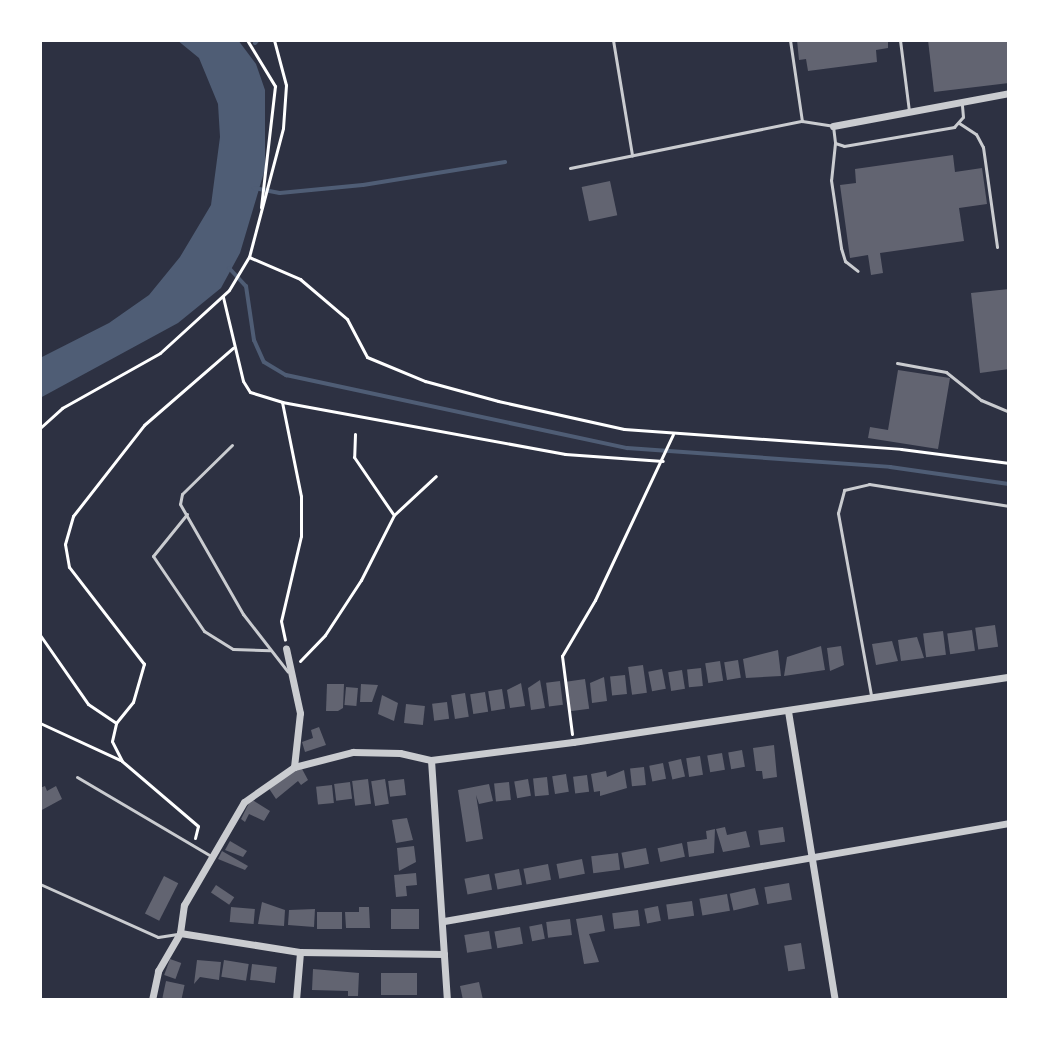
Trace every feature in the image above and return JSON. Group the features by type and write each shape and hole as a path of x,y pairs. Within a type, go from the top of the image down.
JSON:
{"street":[{"path":"833,126 1009,93"},
{"path":"286,648 300,713 294,767"},
{"path":"152,1000 158,971 180,933 184,905 244,802 294,767 353,752 400,753 431,760 1009,677"},
{"path":"788,711 835,1000"},
{"path":"431,760 447,1000"},
{"path":"444,921 809,854 1009,823"},
{"path":"180,933 300,952 444,954"},
{"path":"296,1000 300,952"}],"lane":[{"path":"613,40 632,155"},
{"path":"790,40 802,121"},
{"path":"900,40 909,111"},
{"path":"959,123 962,101"},
{"path":"570,168 802,121 833,126 835,143 831,180 842,256 858,271"},
{"path":"835,143 959,123 976,134 983,147 997,247"},
{"path":"897,363 946,372 981,400 1009,412"},
{"path":"232,445 182,494 187,514 243,614 295,680"},
{"path":"871,697 838,513 844,490 869,484 1009,506"},
{"path":"187,514 153,556 204,631 233,649 270,650"},
{"path":"77,777 212,857"},
{"path":"40,884 158,937 180,933"}],"path":[{"path":"40,428 62,408 160,353 223,297 249,257 265,195 275,86 247,40"},
{"path":"267,181 283,128 286,85 274,40"},
{"path":"249,257 300,279 347,319 367,357 410,375 579,422 673,434 901,449 1009,463"},
{"path":"223,297 233,348 250,392 282,402 565,454 663,461"},
{"path":"122,761 112,741 116,723 133,702 144,664 69,567 65,544 73,516 144,425 233,348"},
{"path":"282,402 301,496 301,536 281,621 286,648"},
{"path":"355,434 354,457 394,515"},
{"path":"573,742 562,656 663,461 673,434"},
{"path":"292,669 325,635 394,515 436,476"},
{"path":"40,635 88,704 116,723"},
{"path":"40,723 122,761 198,826 194,844"}],"water":[{"path":"177,40 238,40 256,64 265,90 265,169 240,253 221,288 178,323 40,398 40,358 109,323 149,295 180,257 211,205 220,137 218,104 199,58"}],"building":[{"path":"797,40 888,40 888,48 876,50 877,62 808,71 806,59 799,60"},
{"path":"928,40 1009,40 1009,83 934,92"},
{"path":"953,155 955,172 982,168 987,204 959,208 964,241 880,253 883,273 871,275 868,255 850,258 840,185 856,183 855,169"},
{"path":"610,181 617,215 589,221 582,187"},
{"path":"1009,289 1009,369 980,373 971,293"},
{"path":"898,370 950,378 938,449 868,438 870,427 888,430"},
{"path":"995,625 998,647 978,650 975,628"},
{"path":"972,630 975,651 950,654 947,633"},
{"path":"943,631 946,655 926,657 923,633"},
{"path":"917,637 924,658 901,661 898,640"},
{"path":"892,641 898,661 876,665 872,644"},
{"path":"821,646 825,670 784,676 787,657"},
{"path":"841,646 844,665 830,671 827,648"},
{"path":"778,650 781,676 746,678 743,659"},
{"path":"738,660 741,678 727,680 724,662"},
{"path":"720,661 723,681 708,683 705,663"},
{"path":"643,665 647,693 632,695 628,667"},
{"path":"701,668 703,686 689,687 687,669"},
{"path":"662,669 666,689 652,691 648,672"},
{"path":"682,670 685,689 671,691 668,672"},
{"path":"625,675 627,694 612,695 610,677"},
{"path":"604,677 607,701 592,703 590,683"},
{"path":"585,679 589,709 570,711 566,682"},
{"path":"540,680 545,708 531,710 528,688"},
{"path":"560,681 563,705 549,707 546,683"},
{"path":"521,683 525,706 510,708 507,690"},
{"path":"327,684 344,684 343,708 338,711 326,711"},
{"path":"361,684 378,685 372,702 360,702"},
{"path":"346,687 358,688 356,706 344,705"},
{"path":"502,689 505,709 491,711 488,691"},
{"path":"485,692 488,712 473,714 470,694"},
{"path":"465,693 469,717 455,719 451,695"},
{"path":"382,695 398,703 394,721 378,714"},
{"path":"447,702 449,719 434,721 432,704"},
{"path":"406,704 425,706 423,725 404,723"},
{"path":"319,727 326,745 305,752 302,742 313,738 311,730"},
{"path":"774,745 777,777 763,779 762,771 756,771 753,748"},
{"path":"742,750 745,767 731,769 728,752"},
{"path":"722,753 725,770 710,772 707,756"},
{"path":"700,756 703,775 689,777 686,758"},
{"path":"681,759 685,777 672,779 668,762"},
{"path":"663,763 666,779 652,781 649,766"},
{"path":"301,767 308,780 301,785 298,781 276,799 268,787"},
{"path":"644,767 646,785 632,786 630,768"},
{"path":"624,770 627,788 600,796 600,791 594,792 591,774 606,771 607,777"},
{"path":"566,774 569,792 555,794 552,776"},
{"path":"587,775 589,792 575,794 573,777"},
{"path":"547,777 549,795 535,796 533,778"},
{"path":"368,779 371,804 355,806 352,781"},
{"path":"385,779 389,804 375,806 371,781"},
{"path":"404,779 406,795 390,797 388,781"},
{"path":"528,779 531,796 517,798 514,781"},
{"path":"350,782 352,799 336,801 334,784"},
{"path":"509,782 511,800 496,801 494,784"},
{"path":"489,784 493,801 479,804 476,795 483,839 466,842 458,790"},
{"path":"332,785 334,803 318,805 316,787"},
{"path":"45,786 47,791 56,786 62,799 40,811 40,788"},
{"path":"251,799 270,811 264,821 249,814 245,822 241,819"},
{"path":"407,818 413,840 396,843 392,820"},
{"path":"725,827 727,835 746,831 750,847 723,852 716,829"},
{"path":"783,827 785,842 760,845 758,830"},
{"path":"715,829 714,853 689,857 687,842 707,839 706,831"},
{"path":"230,841 247,851 243,857 225,850"},
{"path":"682,843 685,857 660,862 658,848"},
{"path":"414,846 416,862 399,871 397,848"},
{"path":"646,848 649,864 625,868 621,853"},
{"path":"222,851 248,866 245,870 218,859"},
{"path":"618,853 620,870 593,873 591,856"},
{"path":"582,859 585,874 559,879 556,864"},
{"path":"548,864 551,880 527,884 523,869"},
{"path":"519,869 522,885 498,889 494,874"},
{"path":"416,873 417,885 406,886 407,896 396,897 394,875"},
{"path":"489,874 492,890 468,894 464,879"},
{"path":"164,876 178,883 159,921 145,913"},
{"path":"789,883 792,900 767,904 764,887"},
{"path":"216,885 234,897 229,905 211,892"},
{"path":"755,888 759,905 733,910 730,894"},
{"path":"727,894 730,911 702,916 699,899"},
{"path":"692,901 694,916 668,919 666,905"},
{"path":"262,902 285,910 284,926 258,924"},
{"path":"658,906 661,921 647,923 644,909"},
{"path":"231,907 255,909 254,924 230,922"},
{"path":"359,907 369,907 370,928 346,928 345,912 359,912"},
{"path":"315,909 314,927 288,925 289,910"},
{"path":"391,909 419,909 419,929 391,929"},
{"path":"638,910 640,926 614,929 612,913"},
{"path":"317,912 342,912 342,929 317,929"},
{"path":"602,915 605,931 589,934 599,962 584,964 576,919"},
{"path":"570,919 572,935 548,938 546,922"},
{"path":"542,924 545,939 532,941 529,926"},
{"path":"520,927 523,944 497,948 494,932"},
{"path":"489,931 492,949 467,953 464,935"},
{"path":"801,943 805,969 788,971 784,946"},
{"path":"170,959 181,963 175,979 164,975"},
{"path":"197,960 221,962 219,980 200,977 194,984"},
{"path":"224,960 249,964 246,981 221,977"},
{"path":"252,964 277,967 275,983 250,980"},
{"path":"313,969 359,973 358,996 348,996 348,991 312,990"},
{"path":"381,973 417,973 417,995 381,995"},
{"path":"166,981 185,985 181,1000 162,998"},
{"path":"479,982 483,1000 463,1000 460,986"}],"waterway":[{"path":"255,43 258,40"},
{"path":"254,188 280,193 363,185 505,162"},
{"path":"229,268 246,286 254,340 264,362 286,375 627,448 890,467 1009,484"}]}
